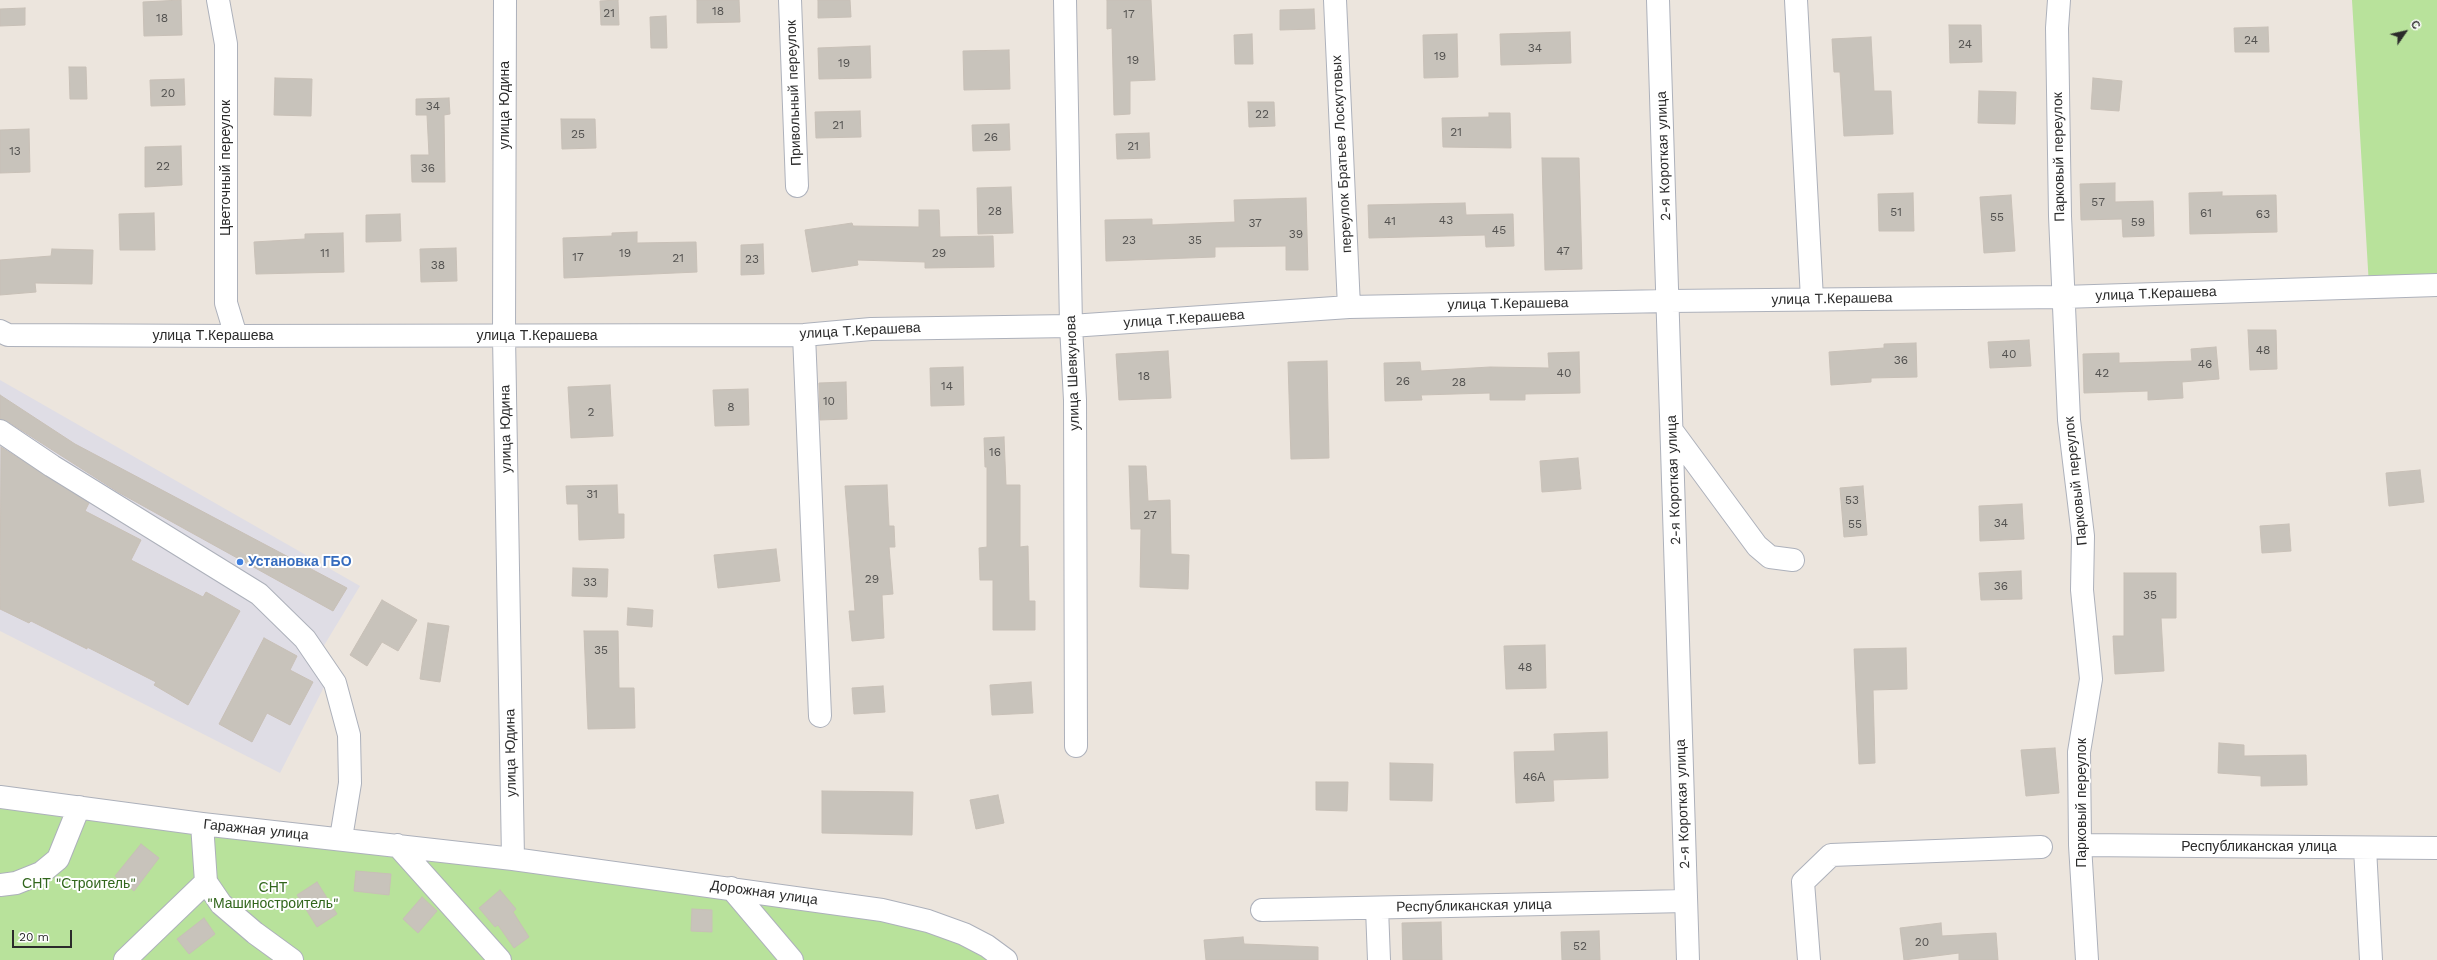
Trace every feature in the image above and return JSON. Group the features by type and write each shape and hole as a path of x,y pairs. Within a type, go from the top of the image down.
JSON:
{"street":[{"name":"Цветочный переулок","path":"218,0 226,44 226,303 236,336"},
{"name":"улица Юдина","path":"505,0 504,336 512,859"},
{"name":"Привольный переулок","path":"790,0 797,186"},
{"name":"улица Шевкунова","path":"1065,0 1071,326 1076,400 1076,746"},
{"name":"переулок Братьев Лоскутовых","path":"1334,0 1349,307"},
{"name":"2-я Короткая улица","path":"1658,0 1669,301 1688,960"},
{"path":"1796,0 1812,300"},
{"name":"Парковый переулок","path":"2059,0 2057,36 2063,297 2069,420 2083,536 2082,590 2091,679 2079,752 2080,845 2087,960"},
{"name":"улица Т.Керашева","path":"0,331 8,335 804,335 872,329 1071,326 1349,307 1669,301 2063,297 2437,285"},
{"path":"804,335 820,716"},
{"path":"0,431 52,466 259,594 305,639 335,683 349,735 350,783 341,838"},
{"path":"1672,432 1757,546 1770,557 1793,560"},
{"name":"Гаражная улица","path":"0,797 202,824 341,838 512,859"},
{"path":"0,885 16,883 41,873 58,859 79,807"},
{"path":"202,824 206,882 221,904 255,933 292,960"},
{"path":"397,845 500,960"},
{"name":"Республиканская улица","path":"2080,845 2437,848"},
{"path":"1809,960 1803,882 1831,855 2041,847"},
{"path":"2365,848 2370,960"},
{"name":"Дорожная улица","path":"512,859 882,910 928,921 964,934 987,946 1006,960"},
{"path":"125,960 206,882"},
{"path":"731,888 792,960"},
{"name":"Республиканская улица","path":"1262,910 1686,901"},
{"path":"1377,908 1379,960"}],"shaded area":[{"path":"0,380 360,586 311,667 324,687 280,773 0,631"}],"green space":[{"path":"2352,0 2437,0 2437,285 2369,286"},
{"name":"СНТ \"Машиностроитель\"","path":"0,797 882,910 1006,960 0,960"}],"building":[{"path":"181,0 182,35 144,36 143,2"},
{"path":"618,0 619,25 601,25 600,1"},
{"path":"697,0 739,0 740,22 697,23"},
{"path":"818,0 850,0 851,17 818,18"},
{"path":"1107,0 1151,0 1155,80 1130,81 1130,114 1114,115 1112,28 1107,29"},
{"path":"25,8 25,25 0,26 0,9"},
{"path":"1314,9 1315,29 1280,30 1280,10"},
{"path":"666,16 667,48 651,48 650,17"},
{"path":"1949,25 1981,25 1982,62 1950,63"},
{"path":"2268,27 2269,52 2235,52 2234,28"},
{"path":"1570,32 1571,63 1501,65 1500,34"},
{"path":"1252,34 1253,64 1235,64 1234,35"},
{"path":"1457,34 1458,77 1424,78 1423,35"},
{"path":"1871,37 1874,91 1891,91 1893,134 1844,136 1840,72 1834,72 1832,39"},
{"path":"870,46 871,78 819,79 818,48"},
{"path":"1009,50 1010,89 964,90 963,51"},
{"path":"69,67 86,67 87,99 70,99"},
{"path":"275,78 312,79 311,116 274,115"},
{"path":"2093,78 2122,81 2119,111 2091,109"},
{"path":"184,79 185,105 151,106 150,80"},
{"path":"1979,91 2016,92 2015,124 1978,123"},
{"path":"449,98 450,114 444,115 445,182 412,182 411,155 429,155 427,115 416,115 416,99"},
{"path":"1248,102 1274,102 1275,126 1249,127"},
{"path":"860,111 861,137 816,138 815,112"},
{"path":"1489,113 1510,113 1511,148 1443,147 1442,118 1489,117"},
{"path":"561,119 595,119 596,148 562,149"},
{"path":"1009,124 1010,150 973,151 972,125"},
{"path":"29,129 30,172 0,173 0,130"},
{"path":"1149,133 1150,158 1117,159 1116,134"},
{"path":"181,146 182,185 145,187 145,147"},
{"path":"1542,158 1579,158 1582,269 1545,270"},
{"path":"2115,183 2115,202 2153,201 2154,236 2123,237 2122,219 2081,220 2080,184"},
{"path":"1011,187 1013,233 978,234 977,188"},
{"path":"2222,192 2222,196 2276,195 2277,232 2190,234 2189,193"},
{"path":"1913,193 1914,231 1879,231 1878,194"},
{"path":"2011,195 2015,251 1984,253 1980,197"},
{"path":"1306,198 1308,270 1286,270 1286,246 1215,247 1215,257 1106,261 1105,220 1152,219 1152,225 1235,222 1234,200"},
{"path":"1465,203 1466,215 1513,214 1514,246 1486,247 1485,235 1369,238 1368,205"},
{"path":"919,210 939,210 940,237 993,236 994,267 925,268 925,262 857,260 858,265 812,272 805,230 852,223 853,226 919,227"},
{"path":"154,213 155,250 120,250 119,214"},
{"path":"400,214 401,241 366,242 366,215"},
{"path":"637,232 637,243 696,242 697,272 564,278 563,238 612,236 612,233"},
{"path":"343,233 344,272 256,274 254,242 305,239 305,234"},
{"path":"763,244 764,274 741,275 741,245"},
{"path":"456,248 457,281 421,282 420,249"},
{"path":"52,249 93,250 92,284 35,283 36,292 0,295 0,260 51,256"},
{"path":"2248,330 2276,330 2277,369 2250,370"},
{"path":"2029,340 2031,366 1990,368 1988,342"},
{"path":"1916,343 1917,377 1871,378 1871,382 1831,385 1829,352 1884,348 1884,344"},
{"path":"2216,347 2219,379 2182,382 2183,398 2148,400 2148,391 2084,393 2083,354 2119,353 2119,363 2192,361 2191,349"},
{"path":"1168,351 1171,398 1119,400 1116,354"},
{"path":"1579,352 1580,393 1525,394 1525,400 1490,400 1490,393 1421,395 1422,400 1385,401 1384,363 1420,362 1421,371 1490,367 1549,368 1548,353"},
{"path":"1327,361 1329,458 1291,459 1288,362"},
{"path":"963,367 964,405 931,406 930,368"},
{"path":"846,382 847,419 820,420 819,383"},
{"path":"610,385 613,436 571,438 568,387"},
{"path":"748,389 749,425 715,426 713,390"},
{"path":"0,395 75,444 347,588 333,611 118,492 7,421 0,419"},
{"path":"1004,437 1006,485 1020,485 1020,547 1028,546 1029,601 1035,601 1035,630 993,630 993,580 980,580 979,548 987,547 987,467 985,467 984,438"},
{"path":"1,447 89,503 85,511 141,540 131,560 203,597 206,592 240,611 188,705 154,685 156,682 87,647 87,649 31,621 29,623 0,609"},
{"path":"1578,458 1581,489 1542,492 1540,461"},
{"path":"1129,466 1146,466 1148,501 1170,500 1171,554 1189,555 1188,589 1140,587 1141,529 1131,529"},
{"path":"2420,470 2424,502 2389,506 2386,473"},
{"path":"617,485 618,514 624,514 624,538 579,540 578,504 567,504 566,486"},
{"path":"887,485 889,526 894,526 895,547 889,547 893,594 882,595 884,638 852,641 849,611 855,611 845,486"},
{"path":"1863,486 1867,535 1844,537 1840,488"},
{"path":"2022,504 2024,539 1980,541 1979,506"},
{"path":"2289,524 2291,551 2262,553 2260,526"},
{"path":"776,549 780,581 718,588 714,555"},
{"path":"573,568 608,569 607,597 572,596"},
{"path":"2021,571 2022,599 1981,600 1979,573"},
{"path":"2124,573 2176,573 2176,618 2161,618 2164,671 2115,674 2113,636 2124,636"},
{"path":"382,600 417,620 398,651 382,642 367,666 350,655"},
{"path":"628,608 653,610 652,627 627,625"},
{"path":"428,623 449,626 440,682 420,679"},
{"path":"584,631 618,631 619,688 634,688 635,728 588,729"},
{"path":"264,638 297,656 290,670 313,682 290,725 267,713 252,742 219,724"},
{"path":"1545,645 1546,688 1506,689 1504,646"},
{"path":"1906,648 1907,689 1873,690 1875,763 1859,764 1854,649"},
{"path":"1031,682 1033,713 992,715 990,685"},
{"path":"883,686 885,712 854,714 852,688"},
{"path":"1607,732 1608,778 1553,780 1554,801 1516,803 1514,752 1555,751 1554,734"},
{"path":"2219,743 2244,745 2244,756 2306,755 2307,785 2261,786 2261,776 2218,773"},
{"path":"2055,748 2059,793 2026,796 2021,750"},
{"path":"1390,763 1433,764 1432,801 1390,800"},
{"path":"1316,782 1348,782 1347,811 1316,810"},
{"path":"822,791 913,792 912,835 822,833"},
{"path":"998,795 1004,823 976,829 970,800"},
{"path":"141,844 159,858 134,891 115,876"},
{"path":"356,871 391,874 389,895 354,891"},
{"path":"317,882 337,914 317,927 297,895"},
{"path":"500,890 516,909 513,912 529,937 514,948 498,925 495,927 479,908"},
{"path":"422,897 437,911 418,933 403,919"},
{"path":"692,909 712,910 712,932 691,931"},
{"path":"204,918 215,934 189,954 177,939"},
{"path":"1441,922 1442,960 1403,960 1402,923"},
{"path":"1941,923 1942,936 1996,933 1998,960 1959,960 1959,953 1904,960 1900,928"},
{"path":"1599,931 1600,960 1562,960 1561,932"},
{"path":"1243,937 1244,944 1318,947 1318,960 1206,960 1204,940"}],"place":[{"name":"Установка ГБО","path":"240,562"}],"park label":[{"name":"СНТ \"Строитель\"","path":"79,884"}]}
